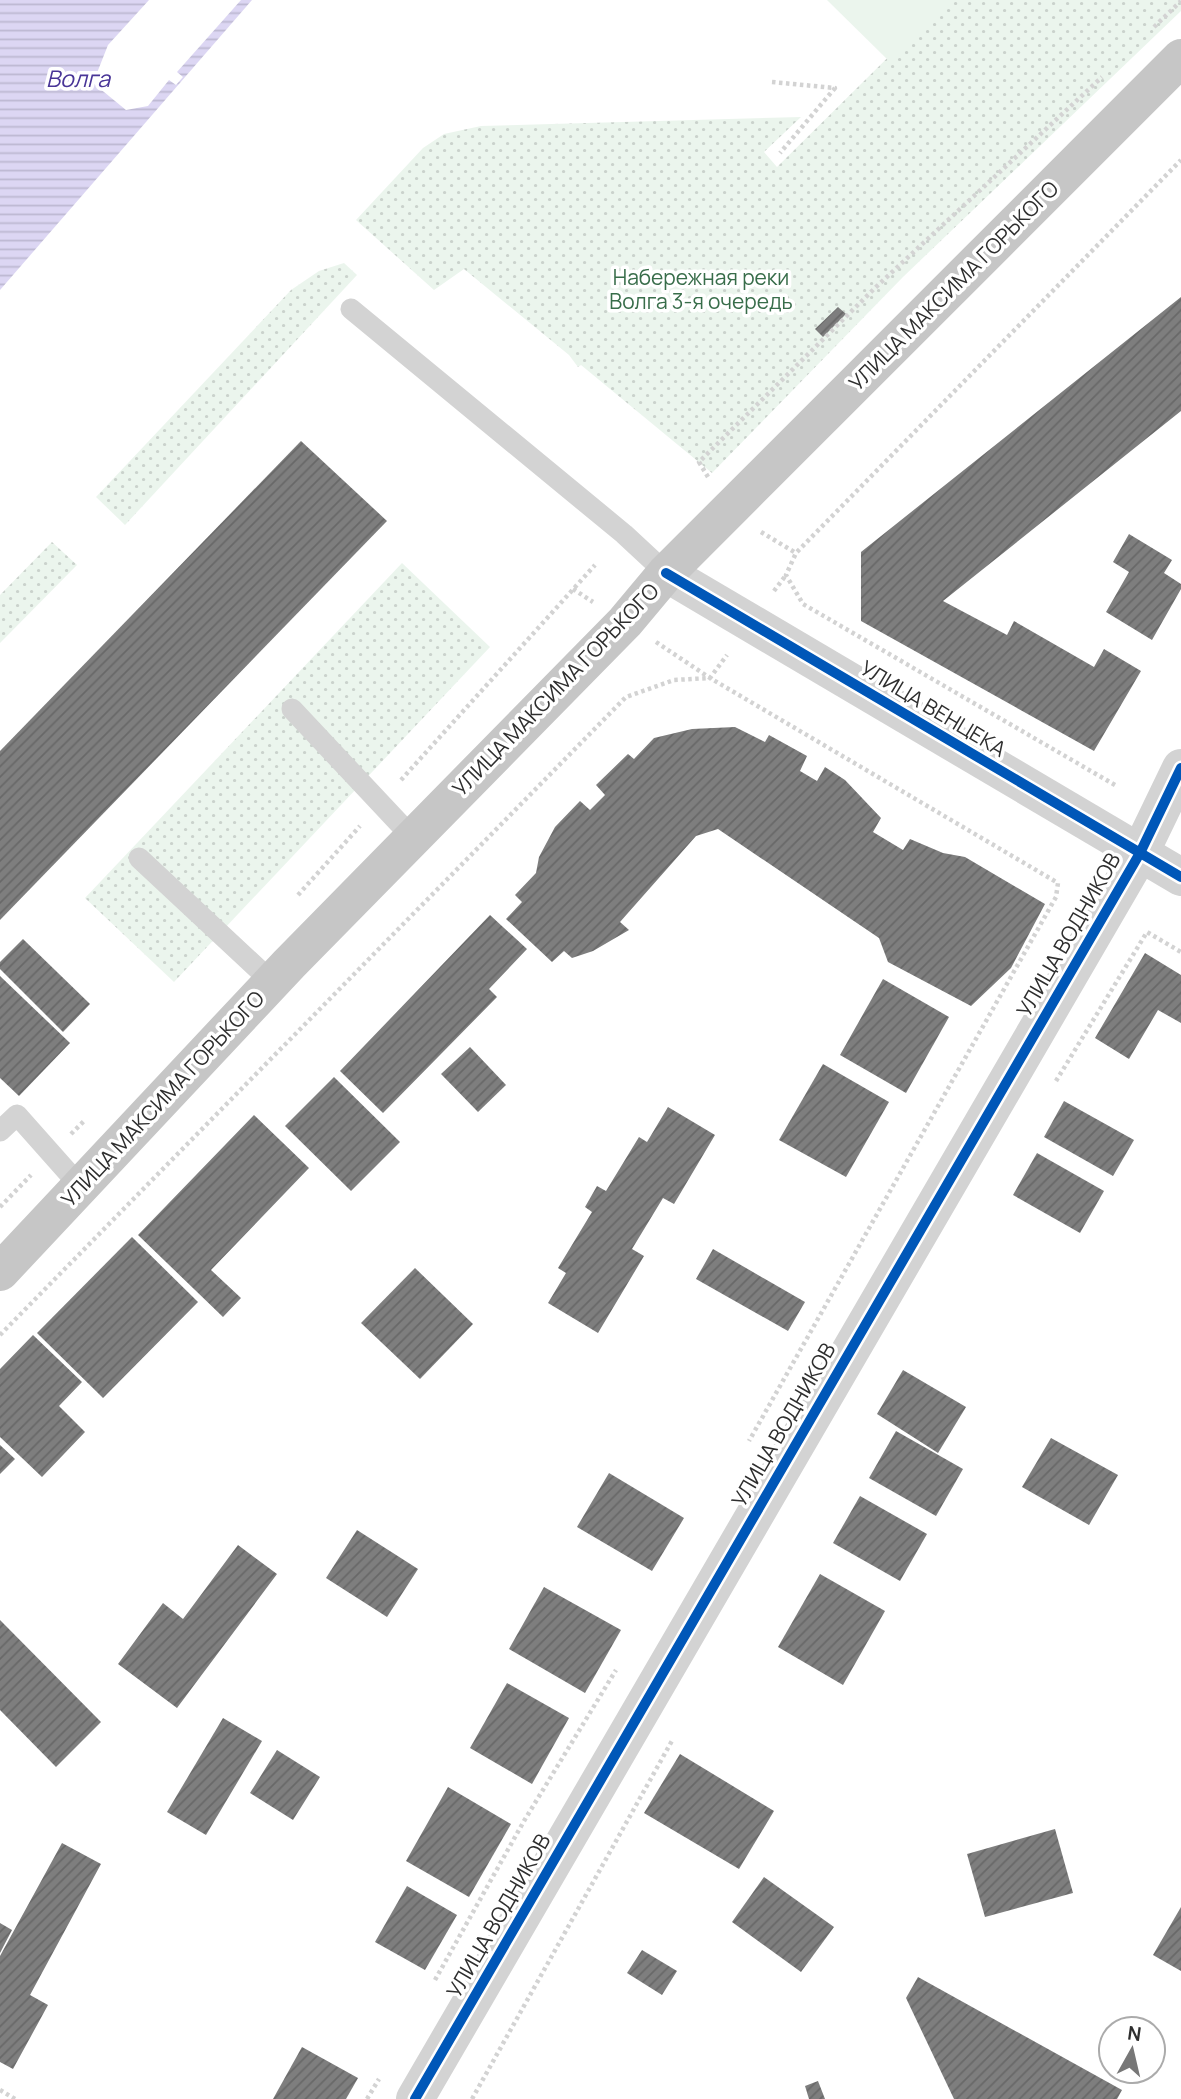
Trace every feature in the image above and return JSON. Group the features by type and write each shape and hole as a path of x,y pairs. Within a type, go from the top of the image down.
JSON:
{"main road":[{"name":"УЛИЦА МАКСИМА ГОРЬКОГО","path":"0,1272 272,982 625,622 666,573 1181,58"}],"street":[{"name":"УЛИЦА ВЕНЦЕКА","path":"666,573 1181,877"},
{"name":"УЛИЦА ВОДНИКОВ","path":"415,2099 1140,853 1181,768"}],"lane":[{"path":"351,309 624,534 666,573"},
{"path":"292,709 413,838"},
{"path":"139,858 272,982"},
{"path":"0,1131 18,1115 80,1186"}],"path":[{"path":"1151,29 1181,1"},
{"path":"699,462 876,287 1112,68"},
{"path":"772,82 835,88 779,153"},
{"path":"710,678 786,575 796,553 1181,160"},
{"path":"289,905 595,565"},
{"path":"786,575 803,604 1115,785"},
{"path":"573,589 710,678 1058,883 1056,897 978,1039 743,1452"},
{"path":"0,1335 626,697 674,680 710,678"},
{"path":"1054,1084 1147,932 1181,952"},
{"path":"0,1207 89,1115"},
{"path":"430,1989 524,1821 622,1660"},
{"path":"472,2099 676,1734"},
{"path":"367,2099 380,2077"},
{"path":"0,2090 15,2099"}],"green space":[{"path":"827,0 948,0 888,60"},
{"name":"Набережная реки Волга 3-я очередь","path":"946,0 1181,0 1181,11 903,277 712,473 581,365 578,367 569,355 464,269 434,290 356,220 423,148 444,134 481,126 801,117 764,152 777,167"},
{"path":"344,263 357,275 125,525 96,497 291,290 319,271"},
{"path":"52,542 77,565 0,643 0,595"},
{"path":"402,563 490,647 174,982 85,898"}],"water":[{"name":"Волга","path":"0,0 252,0 0,290"}],"pier":[{"path":"149,0 241,0 177,72 183,77 176,85 169,80 148,106 126,110 93,83 108,45"}],"building":[{"path":"1181,297 1181,411 943,601 1007,635 1014,621 1094,667 1104,649 1141,671 1094,751 861,621 861,552"},
{"path":"838,307 846,314 823,337 815,329"},
{"path":"301,441 387,521 0,920 0,751"},
{"path":"1129,534 1172,560 1164,573 1181,584 1181,589 1152,640 1106,612 1129,572 1113,562"},
{"path":"735,727 765,742 769,735 807,756 800,771 817,781 825,767 845,780 881,818 873,832 903,850 910,839 943,853 965,857 1045,904 1011,968 971,1006 888,962 879,938 718,829 696,836 620,922 629,930 593,951 572,958 564,951 552,962 506,919 522,902 515,895 536,873 539,857 555,827 580,801 590,810 605,795 596,785 628,754 634,759 654,738 692,729"},
{"path":"490,915 527,949 489,989 497,997 383,1113 340,1071"},
{"path":"23,939 90,1004 63,1032 0,969 0,962"},
{"path":"1145,953 1181,975 1181,1023 1158,1010 1129,1059 1095,1038"},
{"path":"0,976 70,1043 19,1096 0,1078"},
{"path":"883,979 949,1017 906,1093 840,1055"},
{"path":"470,1047 506,1085 478,1112 441,1074"},
{"path":"823,1064 889,1102 846,1177 779,1140"},
{"path":"334,1077 400,1142 351,1191 285,1126"},
{"path":"1064,1101 1134,1140 1113,1176 1044,1137"},
{"path":"668,1107 715,1135 674,1204 663,1198 632,1249 644,1256 598,1333 548,1303 566,1273 558,1268 592,1212 585,1207 597,1186 606,1191 639,1137 647,1142"},
{"path":"254,1115 309,1168 211,1270 241,1298 223,1317 138,1235"},
{"path":"1037,1153 1104,1191 1080,1233 1013,1195"},
{"path":"132,1237 198,1302 103,1398 37,1333"},
{"path":"713,1249 805,1302 788,1331 696,1279"},
{"path":"415,1268 473,1324 420,1379 361,1323"},
{"path":"33,1335 82,1382 59,1406 85,1432 42,1477 0,1437 0,1369"},
{"path":"903,1370 966,1407 938,1453 877,1414"},
{"path":"896,1431 963,1469 936,1516 869,1478"},
{"path":"1051,1438 1118,1475 1089,1525 1022,1487"},
{"path":"0,1445 15,1459 0,1474"},
{"path":"609,1473 684,1518 652,1571 577,1527"},
{"path":"860,1496 927,1534 900,1581 833,1543"},
{"path":"357,1530 418,1569 387,1617 326,1578"},
{"path":"238,1545 277,1574 177,1708 118,1664 163,1603 183,1619"},
{"path":"820,1574 885,1611 843,1685 778,1647"},
{"path":"544,1587 621,1630 585,1693 509,1649"},
{"path":"0,1620 101,1722 56,1767 0,1710"},
{"path":"507,1683 569,1718 532,1784 470,1748"},
{"path":"223,1718 262,1741 206,1835 167,1812"},
{"path":"277,1750 320,1777 293,1820 250,1793"},
{"path":"680,1754 774,1811 739,1869 644,1813"},
{"path":"448,1787 511,1824 469,1897 406,1861"},
{"path":"1055,1829 1073,1893 985,1917 967,1854"},
{"path":"62,1843 101,1864 30,1995 48,2005 13,2069 0,2062 0,1956"},
{"path":"764,1877 834,1927 801,1972 732,1922"},
{"path":"407,1886 457,1915 425,1970 375,1942"},
{"path":"1181,1907 1181,1971 1153,1955"},
{"path":"0,1923 12,1930 0,1953"},
{"path":"642,1950 677,1971 662,1995 627,1973"},
{"path":"918,1977 1097,2076 1097,2085 1113,2085 1122,2090 1117,2099 954,2099 906,1998"},
{"path":"302,2047 358,2078 346,2099 273,2099"},
{"path":"818,2081 825,2099 809,2099 805,2086"}],"cycle path":[{"path":"666,573 1181,877"},
{"path":"415,2099 1140,853 1181,768"}]}
